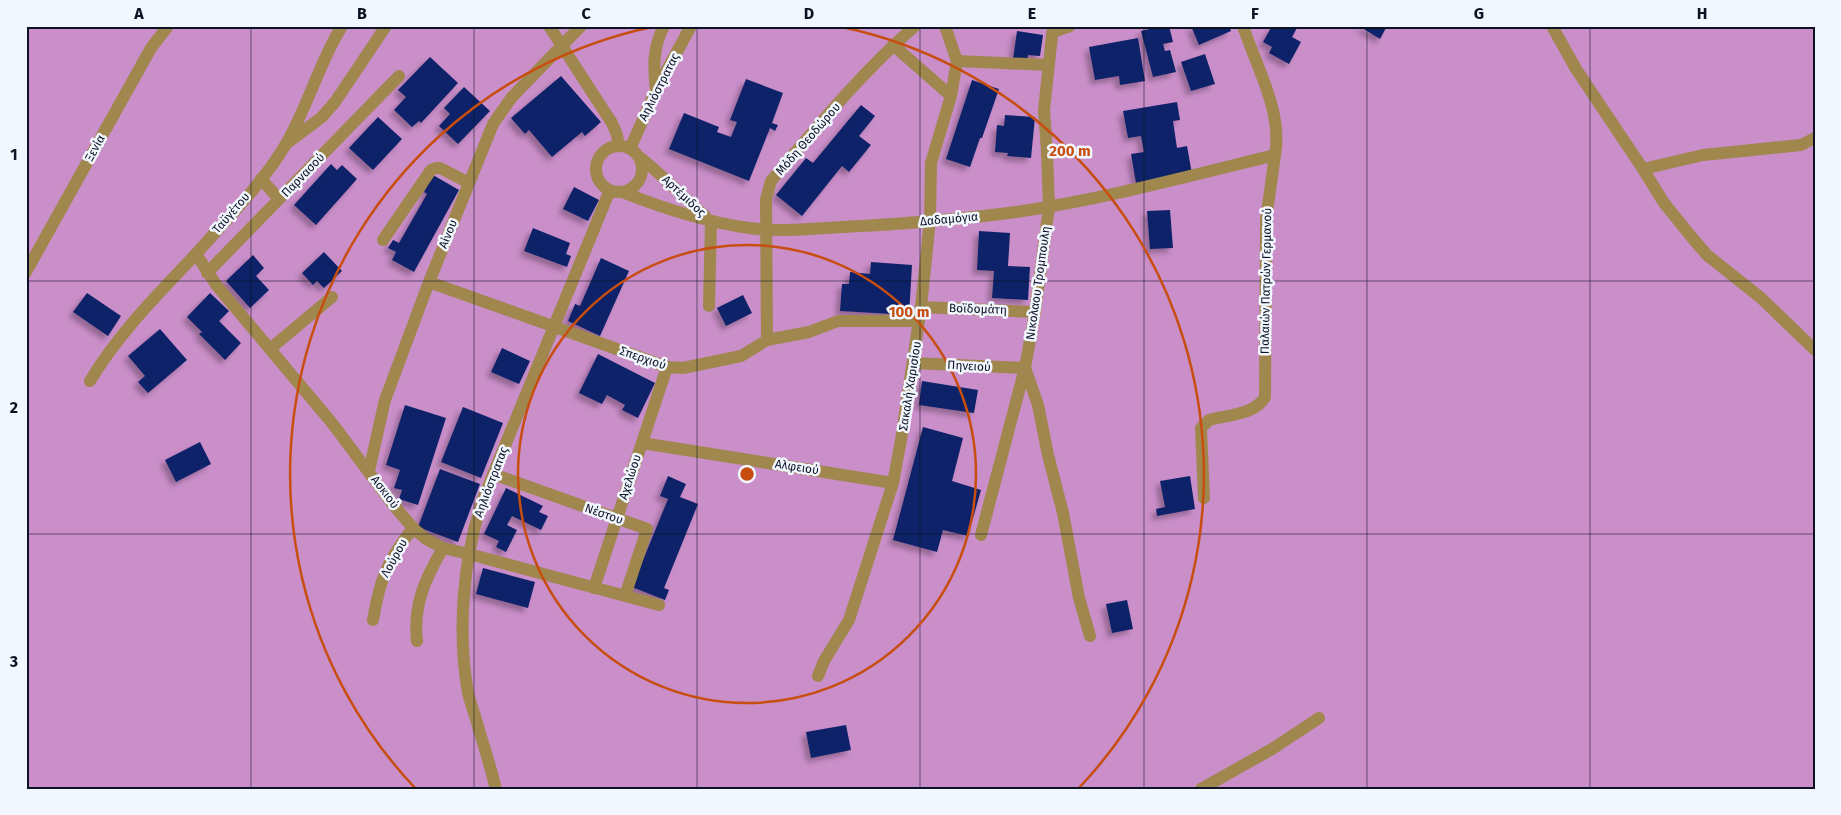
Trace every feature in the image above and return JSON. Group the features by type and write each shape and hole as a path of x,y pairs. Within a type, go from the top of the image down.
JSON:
{"street":[{"name":"Ξενία","path":"28,262 151,48 168,26"},
{"name":"Ταϋγέτου","path":"90,381 102,360 126,330 196,254 261,179 286,144 327,54 342,26"},
{"path":"286,144 322,117 335,102 386,26"},
{"path":"549,26 629,151"},
{"name":"Αίνου","path":"369,471 385,400 429,282 486,139 501,110 526,81 581,26"},
{"path":"656,90 653,69 654,54 664,26"},
{"name":"Αηλιόστρατας","path":"496,789 468,694 466,678 463,626 469,554 478,515 493,474 555,327 616,191 636,185 640,179 642,171 629,151 656,90 692,26"},
{"name":"Μόδη Θεοδώρου","path":"767,340 766,199 772,181 859,80 893,45 915,26"},
{"name":"Σακαλή Χαρισίου","path":"818,676 827,654 849,620 893,483 920,321 930,220 931,163 951,96 957,61 945,26"},
{"path":"1053,29 1070,26"},
{"name":"Παλαιών Πατρών Γερμανού","path":"1204,498 1201,428 1209,420 1253,409 1262,403 1266,390 1266,220 1277,141 1266,88 1243,26"},
{"path":"1552,26 1576,69 1643,169 1664,204 1707,255 1761,298 1815,350"},
{"name":"Νικολαου Τρομπουλη","path":"980,535 1025,368 1035,312 1049,206 1044,110 1053,29"},
{"path":"893,45 951,96"},
{"path":"957,61 1049,66"},
{"name":"Παρνασού","path":"207,273 399,76"},
{"path":"1801,145 1815,138"},
{"path":"1643,169 1703,155 1801,145 1815,146"},
{"path":"616,191 604,186 599,180 596,172 597,164 605,151 612,148 629,151"},
{"name":"Αρτέμιδος","path":"629,151 655,169 711,221 708,306"},
{"name":"Δαδαμόγια","path":"616,191 711,221 766,230 809,229 981,216 1049,206 1148,187 1275,155"},
{"path":"383,240 431,170 440,168 468,182"},
{"path":"261,179 279,200"},
{"name":"Ασκιού","path":"196,254 207,273 332,423 413,528 426,539 442,548 659,606"},
{"name":"Σπερχιού","path":"429,282 667,367 683,368 741,356 767,340 809,332 838,321 920,321"},
{"path":"270,349 332,297"},
{"name":"Βοϊδομάτη","path":"921,307 1035,312"},
{"name":"Πηνειού","path":"913,363 1025,368"},
{"name":"Αχελώου","path":"594,588 667,367"},
{"path":"1025,368 1038,405 1048,455 1063,513 1079,598 1090,636"},
{"name":"Αλφειού","path":"642,442 893,483"},
{"name":"Νέστου","path":"493,474 648,529 625,596"},
{"name":"Λούρου","path":"373,620 378,590 384,573 413,528"},
{"path":"417,641 416,612 430,570 442,548"},
{"path":"1201,789 1272,749 1319,718"}],"shaded area":[{"path":"26,26 1815,26 1815,789 26,789"}],"building":[{"path":"1169,26 1173,42 1163,44 1165,51 1170,50 1176,72 1153,77 1141,31"},
{"path":"1191,26 1229,26 1231,31 1199,45"},
{"path":"1272,26 1298,26 1292,37 1301,42 1289,64 1269,53 1272,47 1263,42"},
{"path":"1359,26 1387,26 1380,39"},
{"path":"1017,31 1043,35 1040,56 1028,55 1027,61 1013,59"},
{"path":"1138,38 1145,81 1120,85 1119,76 1095,80 1089,47"},
{"path":"1205,54 1215,84 1191,91 1181,62"},
{"path":"430,57 458,83 421,123 419,121 412,127 394,110 406,97 398,90"},
{"path":"561,76 601,122 585,136 582,132 552,157 529,130 525,134 511,118"},
{"path":"746,79 783,93 772,123 778,125 775,131 770,128 749,181 669,149 684,113 719,127 717,132 731,137 737,122 730,120"},
{"path":"972,80 999,89 970,167 946,159"},
{"path":"464,87 490,111 458,144 439,126 450,114 444,108"},
{"path":"1177,102 1180,120 1173,121 1177,148 1187,146 1192,174 1136,183 1131,154 1144,152 1141,136 1128,138 1123,111"},
{"path":"861,105 875,116 859,136 871,145 849,172 842,166 802,216 776,195 806,158 813,163"},
{"path":"1005,115 1035,117 1031,158 1007,156 1008,153 995,152 997,125 1004,126"},
{"path":"378,117 402,139 373,170 349,148"},
{"path":"331,164 337,170 342,165 357,179 316,225 294,205"},
{"path":"433,175 459,190 414,272 392,260 396,252 388,248 393,240 399,243 427,194 424,192"},
{"path":"574,187 599,200 588,221 563,209"},
{"path":"1170,210 1173,248 1150,249 1147,211"},
{"path":"533,228 570,243 566,254 571,256 567,267 524,251"},
{"path":"979,231 1010,233 1008,266 1030,267 1028,300 992,298 994,271 977,270"},
{"path":"324,252 342,271 324,288 317,281 313,285 302,273"},
{"path":"253,255 264,268 256,276 269,290 250,308 226,281"},
{"path":"601,258 629,271 600,336 568,321 575,304 580,306"},
{"path":"871,262 912,265 909,315 840,311 842,284 849,284 850,272 870,274"},
{"path":"87,293 121,316 108,336 73,312"},
{"path":"210,293 229,311 219,321 241,343 225,360 199,334 202,332 187,317"},
{"path":"743,295 752,313 726,326 717,308"},
{"path":"160,329 187,360 148,393 138,382 145,376 128,356"},
{"path":"502,348 530,361 519,384 491,372"},
{"path":"598,354 655,383 638,418 622,410 625,405 607,395 602,404 579,393"},
{"path":"922,381 978,390 974,413 919,405"},
{"path":"405,405 446,418 418,505 399,499 402,490 394,488 400,470 386,465"},
{"path":"463,407 503,423 481,478 441,462"},
{"path":"923,427 963,438 952,481 981,490 968,536 943,530 937,552 893,540"},
{"path":"200,442 211,464 176,482 165,460"},
{"path":"440,469 480,484 458,542 418,527"},
{"path":"668,476 686,484 680,497 698,504 664,588 669,590 665,600 632,587 668,499 660,496"},
{"path":"1190,476 1195,509 1157,516 1156,509 1165,507 1160,481"},
{"path":"506,488 543,506 539,512 548,516 541,530 512,516 507,525 517,530 506,552 496,547 499,541 484,534"},
{"path":"483,568 535,582 528,608 476,594"},
{"path":"1127,600 1133,629 1112,633 1106,604"},
{"path":"846,725 851,750 811,758 806,732"}]}
